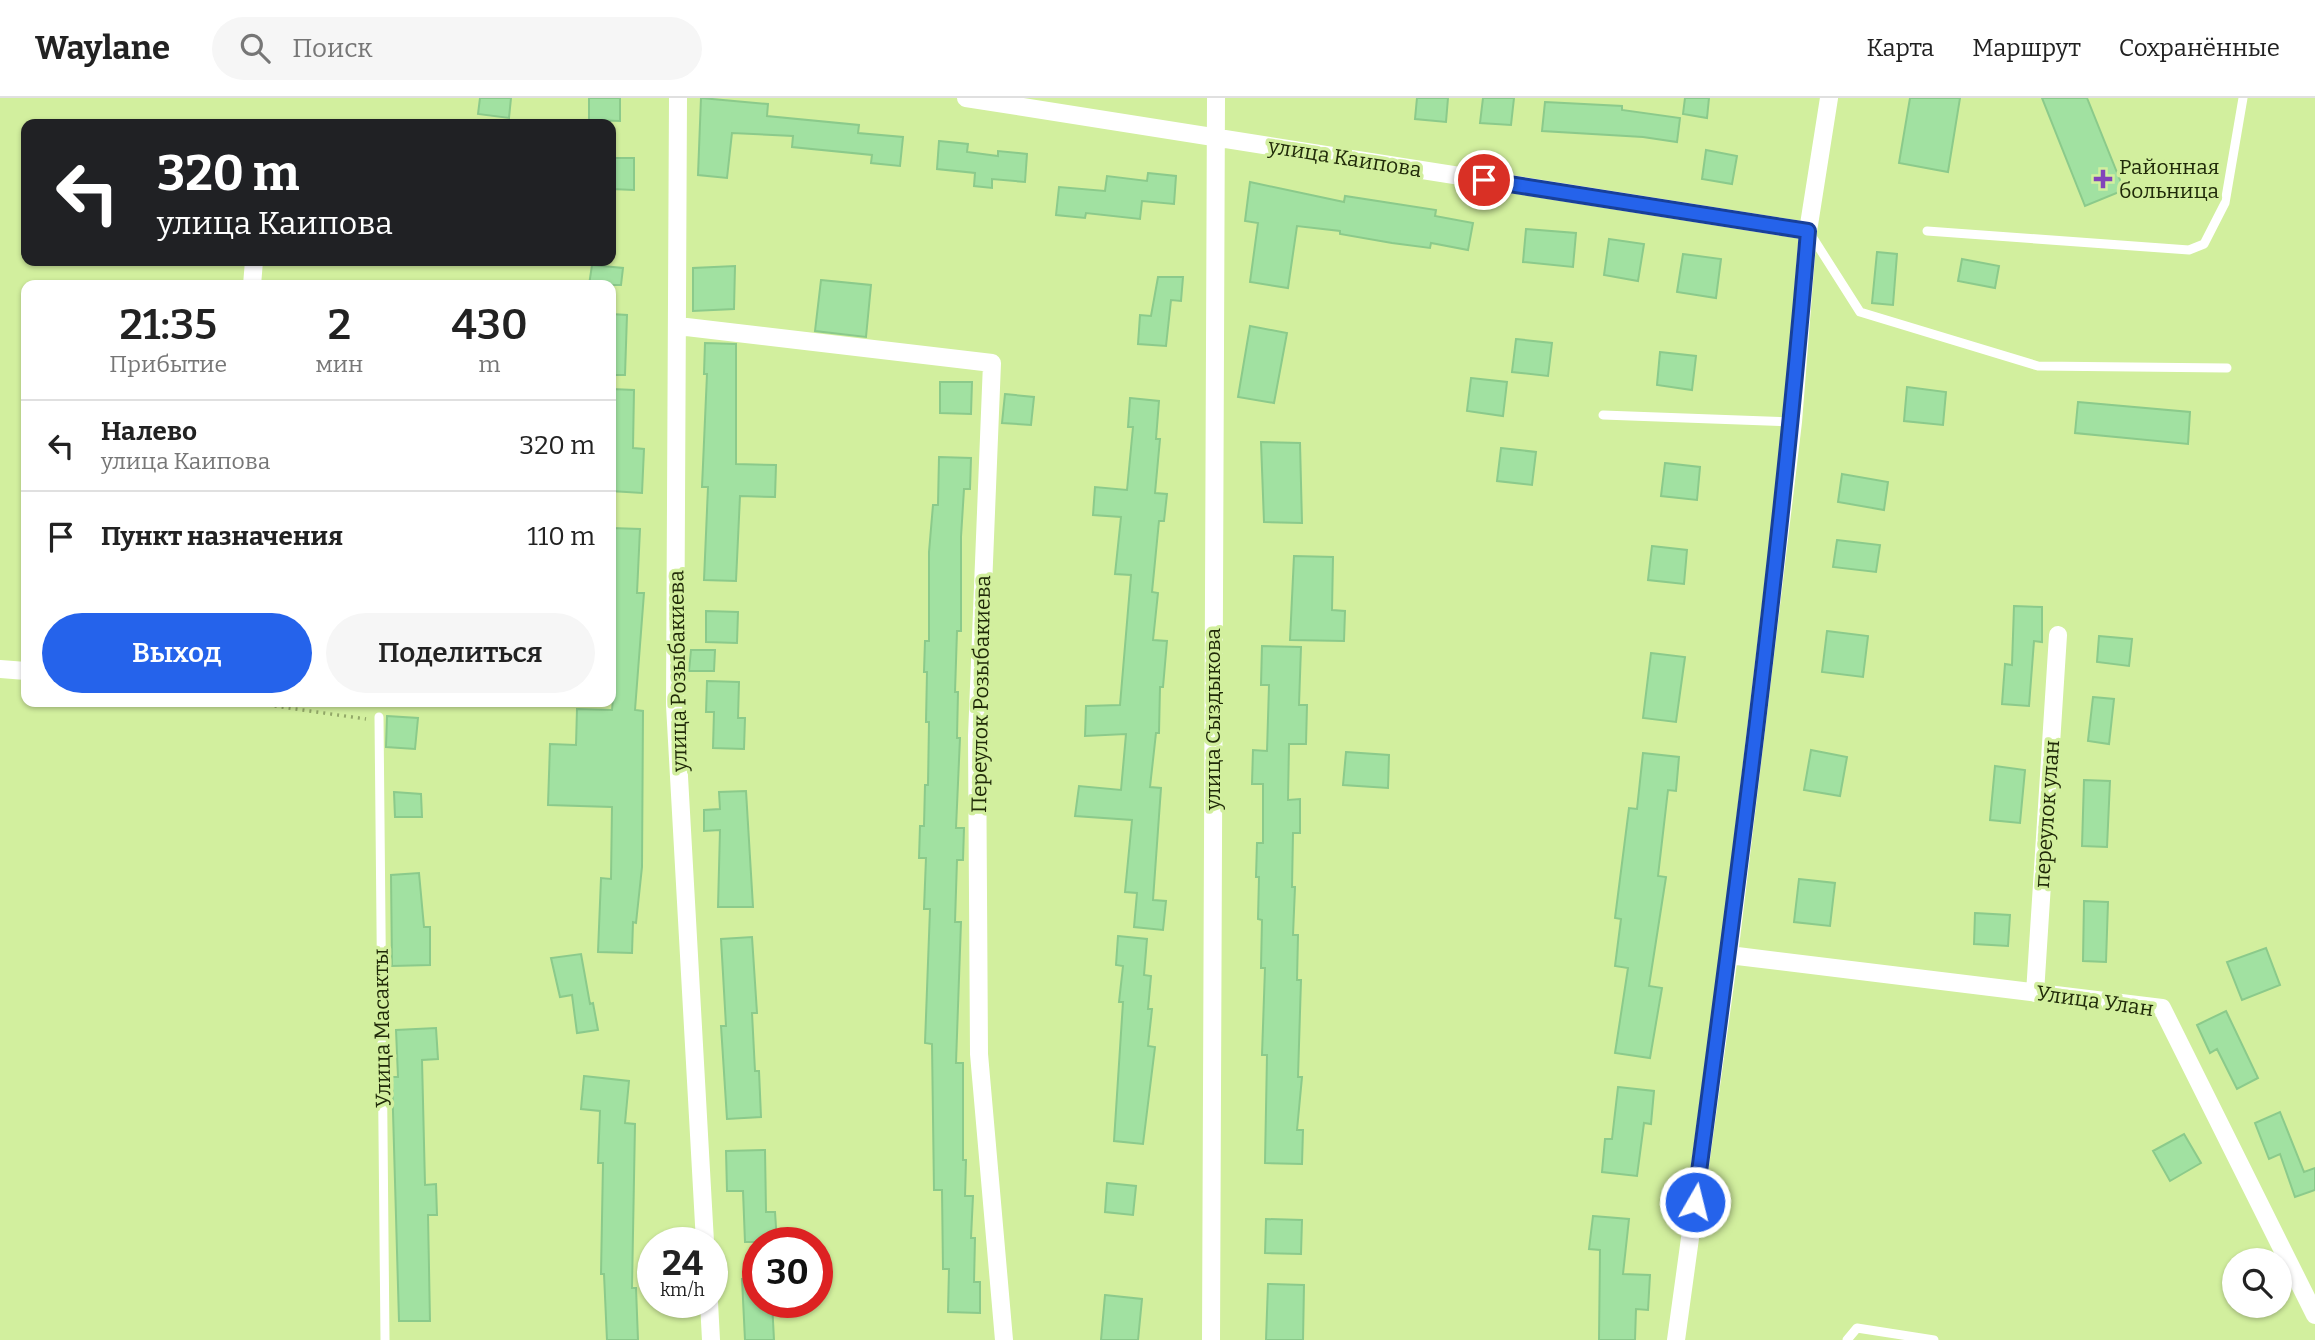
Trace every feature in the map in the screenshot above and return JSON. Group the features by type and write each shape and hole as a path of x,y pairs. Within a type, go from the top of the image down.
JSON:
{"street":[{"name":"улица Розыбакиева","path":"678,98 675,705 704,1227"},
{"name":"улица Каипова","path":"966,98 1808,231"},
{"name":"улица Сыздыкова","path":"1211,1340 1216,98"},
{"path":"1676,1340 1729,955 1793,422 1808,231 1829,98"},
{"name":"Переулок Розыбакиева","path":"678,326 992,363 977,736 979,1027 1004,1340"},
{"name":"переулок улан","path":"2035,993 2059,635"},
{"path":"0,669 21,671"},
{"name":"Улица Улан","path":"1729,955 2162,1008 2315,1315"},
{"path":"710,1318 711,1340"}],"lane":[{"path":"1927,230 2189,250 2204,244 2225,203 2243,98"},
{"path":"1808,231 1860,312 2038,366 2227,368"},
{"path":"1603,415 1793,422"},
{"name":"Улица Масакты","path":"379,717 385,1340"},
{"path":"1847,1340 1857,1328 1934,1340"}],"path":[{"path":"281,707 364,719 379,717"}],"building":[{"path":"480,98 511,98 509,118 478,114"},
{"path":"589,98 620,98 620,121 589,119"},
{"path":"701,98 768,104 767,116 859,125 858,133 903,137 900,166 871,163 872,155 792,147 793,136 732,133 727,178 698,175"},
{"path":"1417,98 1448,98 1446,122 1415,119"},
{"path":"1483,98 1514,98 1511,125 1480,123"},
{"path":"1685,98 1709,98 1707,118 1683,114"},
{"path":"1910,98 1960,98 1948,172 1899,163"},
{"path":"2042,98 2087,98 2124,190 2085,206"},
{"path":"1545,102 1622,106 1622,110 1680,118 1677,142 1643,137 1542,131"},
{"path":"939,141 968,144 967,152 998,156 998,151 1027,154 1025,182 992,179 992,188 974,186 975,173 937,169"},
{"path":"1706,150 1737,156 1732,184 1702,179"},
{"path":"616,158 634,158 634,190 616,189"},
{"path":"1148,173 1176,176 1174,204 1142,201 1140,219 1086,213 1085,218 1056,215 1059,187 1105,191 1107,176 1147,181"},
{"path":"1250,182 1344,202 1345,196 1436,210 1435,216 1473,223 1468,250 1431,243 1430,248 1392,243 1340,234 1340,231 1297,226 1288,288 1250,282 1258,223 1245,221"},
{"path":"1526,229 1576,233 1573,267 1523,262"},
{"path":"1609,239 1644,244 1638,281 1604,275"},
{"path":"1877,252 1897,254 1893,305 1872,303"},
{"path":"1683,254 1721,259 1716,298 1677,292"},
{"path":"1962,259 1999,266 1995,288 1958,281"},
{"path":"592,266 623,268 621,285 616,285 616,280 590,280"},
{"path":"735,266 734,309 693,311 693,268"},
{"path":"1158,277 1183,277 1181,301 1171,300 1166,346 1138,344 1140,315 1151,316"},
{"path":"821,280 871,285 866,337 815,331"},
{"path":"616,314 627,315 625,375 616,375"},
{"path":"1250,326 1287,333 1274,403 1238,397"},
{"path":"1516,339 1552,343 1548,376 1512,372"},
{"path":"705,343 736,344 736,464 776,465 775,497 740,496 736,581 704,580 708,487 702,487 707,374 704,374"},
{"path":"1660,352 1696,356 1692,390 1657,385"},
{"path":"1471,378 1507,382 1503,416 1467,411"},
{"path":"940,382 972,382 971,414 940,413"},
{"path":"1907,387 1946,392 1943,425 1904,421"},
{"path":"616,389 634,390 633,448 644,449 642,493 616,491"},
{"path":"1005,394 1034,397 1031,425 1002,423"},
{"path":"1130,398 1159,401 1156,439 1160,439 1155,493 1167,494 1164,521 1159,521 1152,592 1158,593 1153,640 1167,641 1163,687 1160,687 1159,733 1156,733 1150,787 1161,788 1153,900 1166,901 1163,930 1134,927 1137,893 1125,892 1132,820 1075,816 1079,786 1121,790 1126,734 1085,736 1086,706 1120,705 1131,575 1115,574 1121,517 1093,515 1095,487 1127,490 1133,427 1128,427"},
{"path":"2078,402 2190,412 2188,444 2075,433"},
{"path":"1261,442 1300,443 1302,523 1264,522"},
{"path":"1501,448 1536,452 1532,485 1497,481"},
{"path":"939,457 971,458 970,489 964,489 961,631 957,631 955,692 958,692 957,738 960,738 956,828 964,828 963,860 957,860 955,922 961,922 956,1063 963,1063 965,1196 973,1196 971,1238 975,1238 974,1282 980,1282 980,1313 948,1312 949,1269 943,1269 942,1190 934,1190 932,1044 925,1043 930,909 924,909 926,858 919,858 920,826 924,826 925,785 928,785 929,722 926,722 925,641 929,641 929,552 933,505 938,505"},
{"path":"1665,463 1700,467 1697,500 1661,496"},
{"path":"1842,474 1888,482 1884,510 1838,502"},
{"path":"616,528 640,529 637,593 644,593 635,710 643,711 642,867 636,923 633,922 632,953 598,952 601,878 611,879 612,807 548,805 550,744 576,745 577,709 612,710 612,707 616,707"},
{"path":"1837,540 1880,545 1876,572 1833,567"},
{"path":"1652,546 1687,550 1684,584 1648,580"},
{"path":"1294,556 1333,557 1332,610 1345,611 1344,641 1290,640"},
{"path":"2014,606 2042,607 2042,642 2034,641 2029,706 2002,704 2005,664 2012,665"},
{"path":"706,611 738,612 737,643 706,642"},
{"path":"1827,631 1868,636 1863,677 1822,672"},
{"path":"2099,636 2132,639 2129,666 2097,662"},
{"path":"1262,646 1301,647 1299,705 1307,705 1306,744 1289,744 1288,800 1300,799 1300,833 1293,833 1292,887 1295,887 1293,935 1298,935 1297,980 1301,980 1298,1077 1302,1077 1297,1130 1303,1130 1302,1164 1265,1163 1267,1055 1262,1055 1265,968 1261,968 1262,920 1258,919 1259,877 1256,877 1257,843 1263,843 1263,784 1252,784 1253,750 1267,751 1269,685 1261,685"},
{"path":"691,650 715,650 714,671 689,671"},
{"path":"1651,653 1685,657 1676,722 1643,718"},
{"path":"707,681 739,682 738,718 745,718 744,749 713,748 714,712 706,712"},
{"path":"2093,697 2114,699 2109,744 2088,741"},
{"path":"387,716 418,718 415,749 386,747"},
{"path":"1811,750 1847,757 1840,796 1804,790"},
{"path":"1346,752 1389,755 1388,788 1343,785"},
{"path":"1643,753 1679,757 1676,791 1668,790 1658,876 1666,877 1649,986 1662,988 1650,1058 1615,1053 1628,968 1615,966 1621,919 1615,918 1629,808 1637,809"},
{"path":"1995,766 2025,770 2020,823 1990,820"},
{"path":"2084,780 2110,781 2107,847 2082,846"},
{"path":"746,791 753,907 718,907 720,830 704,831 704,810 720,809 719,792"},
{"path":"394,792 421,794 422,817 395,817"},
{"path":"419,873 424,927 430,927 430,965 392,966 391,875"},
{"path":"1799,879 1835,883 1830,926 1794,922"},
{"path":"2084,901 2108,902 2106,962 2083,961"},
{"path":"1975,913 2010,915 2008,946 1974,944"},
{"path":"1118,936 1147,939 1144,975 1151,976 1148,1009 1152,1009 1148,1046 1155,1047 1143,1144 1114,1141 1123,1002 1119,1002 1123,966 1116,965"},
{"path":"752,937 757,1013 752,1013 761,1117 727,1119 721,1026 726,1026 721,939"},
{"path":"2266,948 2280,985 2242,1000 2227,962"},
{"path":"581,954 590,1004 593,1003 598,1030 577,1033 572,995 560,997 551,958"},
{"path":"2226,1011 2258,1078 2237,1089 2217,1049 2210,1053 2197,1025"},
{"path":"436,1028 438,1059 422,1060 425,1185 436,1184 437,1215 428,1215 430,1321 399,1321 392,1077 398,1077 396,1030"},
{"path":"584,1076 629,1081 625,1123 635,1124 632,1288 636,1288 638,1340 607,1340 604,1274 601,1274 603,1163 598,1163 600,1111 581,1109"},
{"path":"1618,1087 1654,1091 1651,1124 1644,1123 1637,1176 1602,1172 1605,1139 1612,1139"},
{"path":"2280,1112 2304,1172 2315,1168 2315,1190 2295,1197 2280,1154 2269,1159 2255,1123"},
{"path":"2184,1134 2201,1163 2170,1181 2153,1151"},
{"path":"765,1150 766,1212 775,1212 776,1227 744,1227 743,1191 727,1191 726,1151"},
{"path":"1107,1183 1136,1186 1133,1215 1105,1212"},
{"path":"1593,1216 1629,1219 1623,1274 1650,1275 1648,1310 1636,1309 1635,1340 1599,1340 1600,1250 1589,1249"},
{"path":"1266,1219 1302,1220 1301,1254 1265,1253"},
{"path":"1268,1284 1304,1285 1303,1340 1266,1340"},
{"path":"1105,1295 1142,1299 1138,1340 1101,1340"},
{"path":"744,1318 773,1318 774,1340 745,1340"}],"place":[{"name":"Районная больница","path":"2103,179"}],"route":[{"path":"1484,180 1808,231 1793,422 1729,955 1695,1202"}]}
